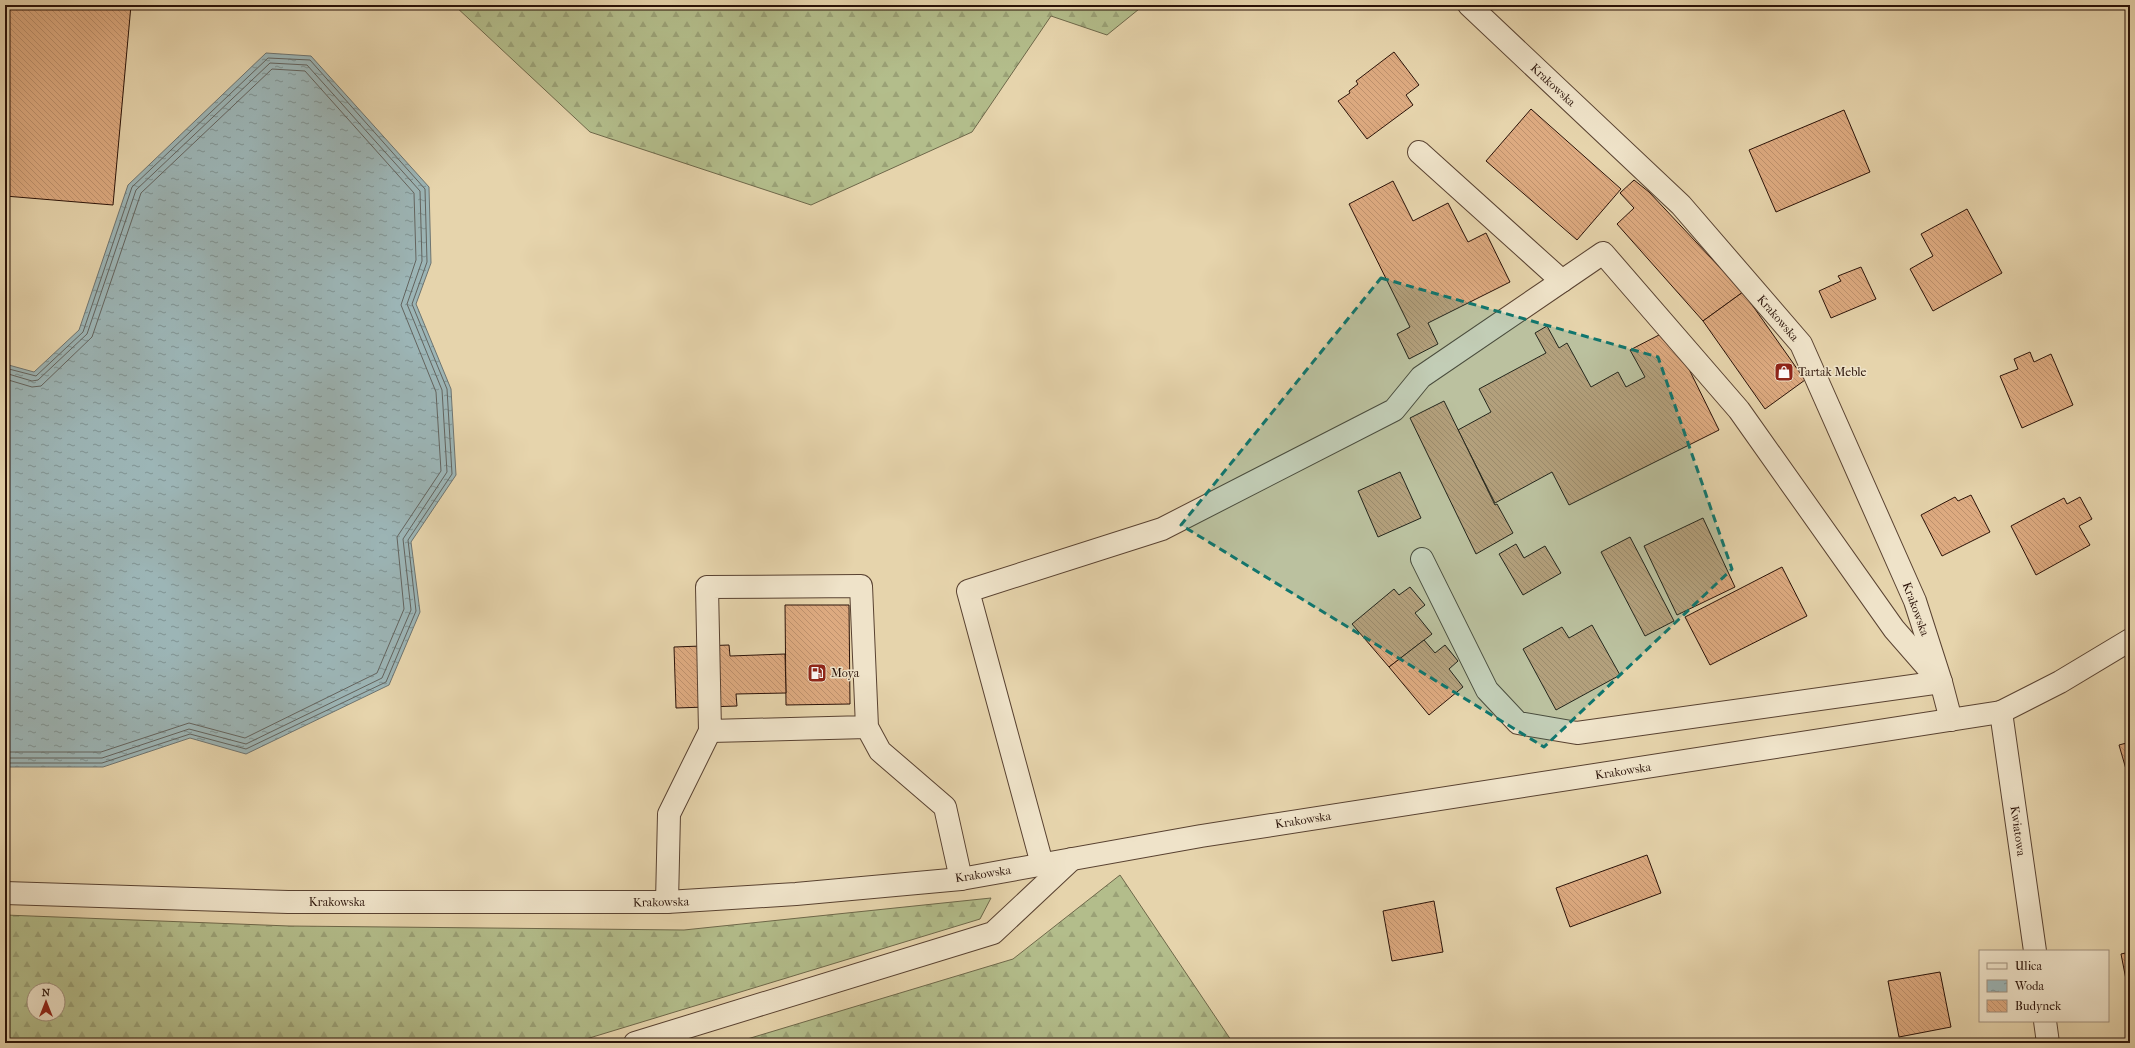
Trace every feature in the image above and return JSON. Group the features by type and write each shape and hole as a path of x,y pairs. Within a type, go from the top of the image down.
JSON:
{"street":[{"name":"Krakowska","path":"1469,5 1681,205 1801,344 1915,601 1941,682 1951,720"},
{"path":"1419,152 1562,281"},
{"path":"1042,864 968,591 1162,529 1394,410 1421,377 1603,253 1739,410 1894,628 1941,682"},
{"path":"1422,559 1487,690 1518,723 1577,733 1941,682"},
{"path":"667,902 669,814 710,731 706,587 861,586 867,727 880,751 945,807 961,879"},
{"name":"Krakowska","path":"5,893 288,902 667,902 796,894 961,879 1217,833 2001,712 2060,682 2130,640"},
{"name":"Kwiatowa","path":"2001,712 2035,950"},
{"path":"710,731 867,727"},
{"path":"635,1043 993,933 1072,859"},
{"path":"2045,1022 2048,1043"}],"highlighted area":[{"path":"1381,278 1658,357 1732,569 1544,747 1181,525"}],"green space":[{"path":"454,5 1144,5 1107,35 1051,16 972,132 811,205 590,132"},
{"path":"1120,875 1233,1043 734,1043 1013,959"},
{"path":"991,898 980,919 573,1043 5,1043 5,915 289,926 684,930"}],"water":[{"path":"266,53 311,56 429,187 431,263 416,304 451,389 456,475 411,542 420,612 389,685 246,754 190,738 103,767 5,767 5,364 34,372 79,330 128,185"}],"building":[{"path":"5,5 131,5 113,205 5,196"},
{"path":"1394,52 1419,85 1406,95 1413,105 1367,139 1338,101 1350,93 1349,91 1358,84 1356,81"},
{"path":"1531,109 1621,189 1577,240 1486,161"},
{"path":"1844,110 1870,172 1776,212 1749,150"},
{"path":"1634,180 1649,192 1743,292 1703,321 1617,224 1634,208 1620,193"},
{"path":"1393,181 1413,221 1448,203 1468,242 1486,233 1510,282 1428,323 1438,344 1409,359 1397,334 1410,327 1349,204"},
{"path":"1967,209 2002,273 1933,311 1910,269 1933,256 1921,234"},
{"path":"1861,267 1876,299 1831,318 1819,291 1841,281 1838,276"},
{"path":"1743,292 1805,380 1765,409 1703,321"},
{"path":"1547,326 1559,348 1567,343 1591,387 1618,372 1626,387 1645,377 1630,350 1659,335 1684,359 1719,430 1569,505 1552,472 1495,503 1458,430 1491,412 1479,389 1546,353 1535,333"},
{"path":"2030,352 2034,362 2051,354 2073,405 2022,428 2000,376 2018,369 2014,359"},
{"path":"1444,401 1495,505 1497,504 1513,533 1476,554 1410,418"},
{"path":"1400,472 1421,518 1378,537 1358,491"},
{"path":"1971,495 1990,532 1942,556 1921,515 1955,497 1958,501"},
{"path":"2080,497 2092,519 2079,526 2090,545 2036,575 2011,526 2064,498 2067,504"},
{"path":"1703,518 1735,587 1677,615 1644,546"},
{"path":"1630,537 1674,621 1645,636 1601,552"},
{"path":"1516,544 1524,558 1545,546 1561,573 1523,595 1499,554"},
{"path":"1782,567 1807,616 1710,665 1685,617"},
{"path":"1410,587 1425,605 1415,613 1432,634 1389,667 1352,624 1394,589 1399,595"},
{"name":"Moya","path":"785,605 849,605 850,704 786,705"},
{"path":"1592,625 1620,675 1556,710 1523,649 1562,627 1569,638"},
{"path":"1424,640 1435,653 1445,645 1458,661 1449,669 1463,687 1429,715 1389,667"},
{"path":"729,645 730,656 785,654 786,693 736,694 737,706 676,708 674,647"},
{"path":"2130,742 2130,783 2119,745"},
{"path":"1647,855 1661,893 1570,927 1556,888"},
{"path":"1434,901 1443,952 1392,961 1383,911"},
{"path":"2130,952 2130,1000 2121,954"},
{"path":"1940,972 1951,1027 1899,1037 1888,981"}],"place":[{"name":"Tartak Meble","path":"1784,372"},
{"name":"Moya","path":"817,673"}]}
